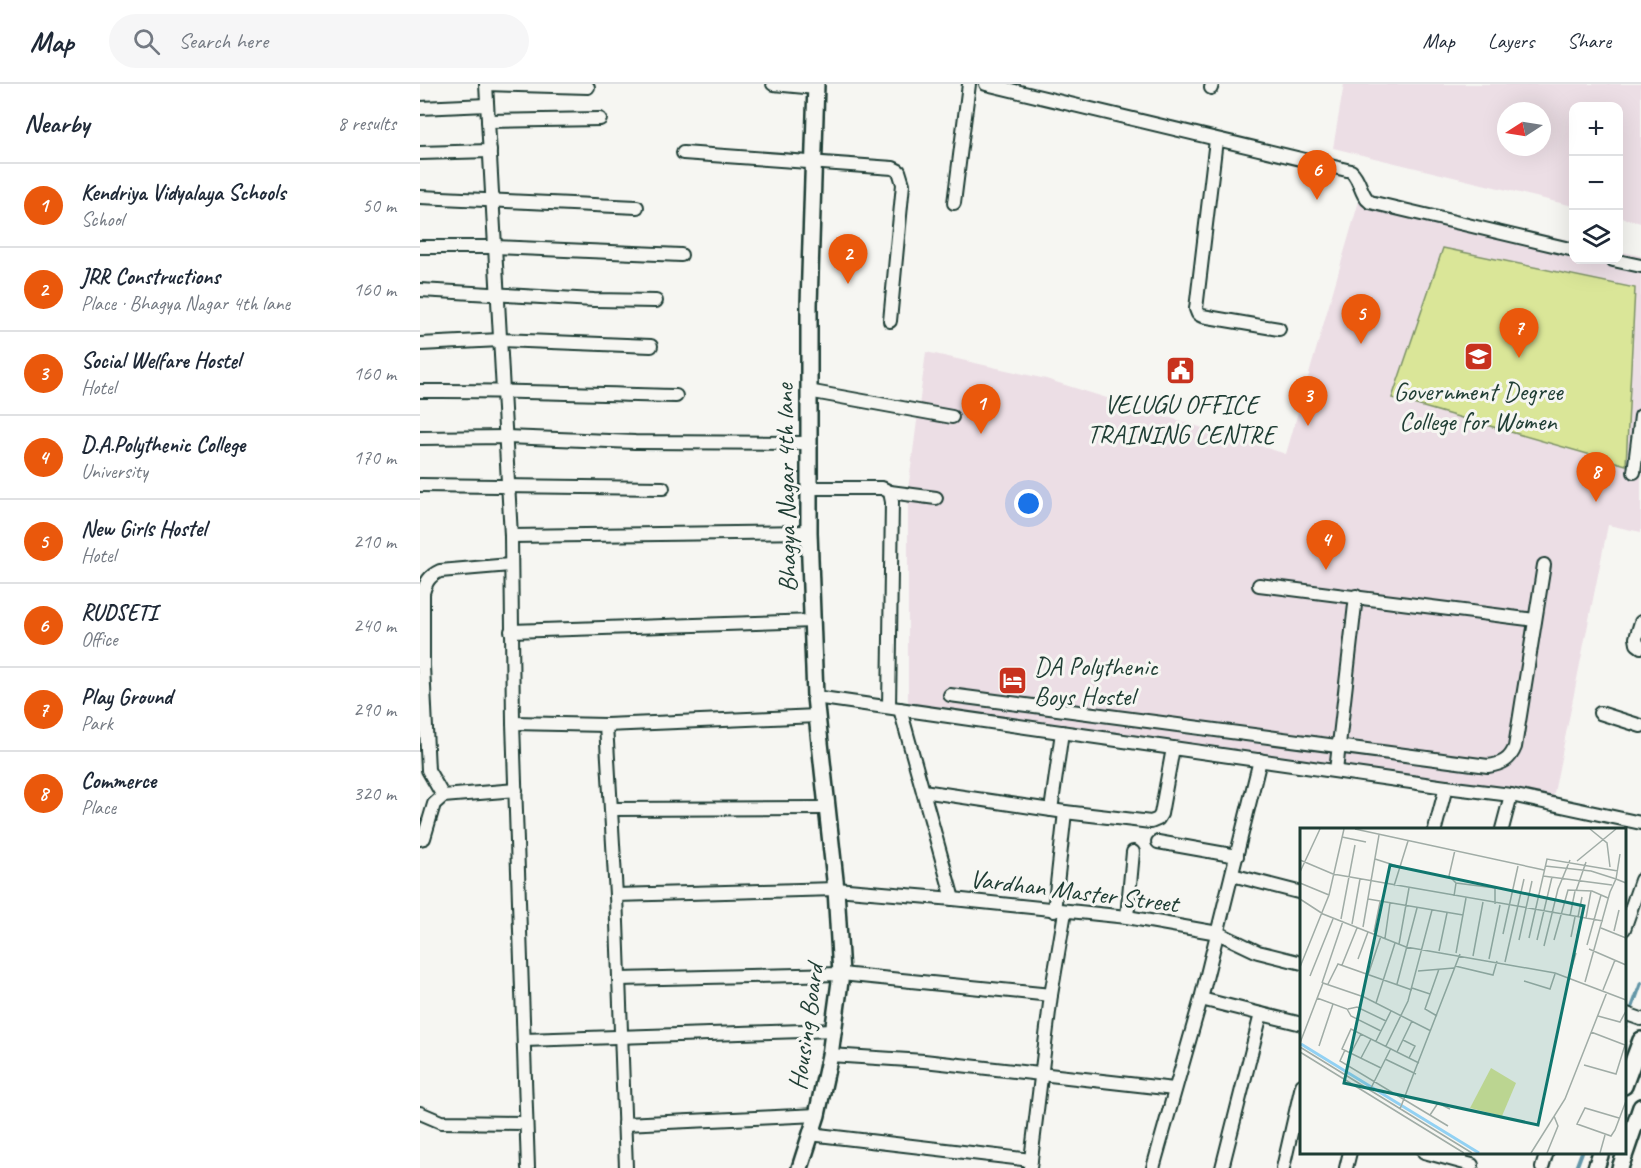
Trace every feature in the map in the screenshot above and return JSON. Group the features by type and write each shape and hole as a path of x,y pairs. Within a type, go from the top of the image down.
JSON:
{"main road":[{"name":"Bhagya Nagar 4th lane","path":"816,86 812,163 808,391 809,532 815,697 836,889"},
{"name":"Housing Board","path":"800,1168 816,1115 835,1030 841,974 836,889"},
{"path":"1626,1081 1641,1040"},
{"path":"1626,1151 1641,1107"},
{"path":"1596,1168 1601,1153"},
{"path":"1620,1168 1625,1153"}],"street":[{"path":"528,1168 513,723 511,536 486,84 588,87"},
{"path":"773,84 816,86"},
{"path":"954,203 969,84"},
{"path":"986,84 1352,171 1358,177 1365,199 1370,202 1569,249"},
{"path":"420,108 487,105"},
{"path":"488,121 600,119"},
{"path":"1216,140 1196,309 1202,316 1279,329"},
{"path":"420,153 490,151"},
{"path":"683,153 893,168 899,171 903,184 890,321"},
{"path":"420,197 637,207"},
{"path":"420,247 495,247 681,255"},
{"path":"1623,262 1641,266"},
{"path":"420,290 594,300 656,301"},
{"path":"420,344 500,340 651,346"},
{"path":"420,391 503,390 529,393 676,396"},
{"path":"808,391 952,417"},
{"path":"1634,472 1641,416"},
{"path":"420,438 506,437 635,442 808,443"},
{"path":"420,486 663,488"},
{"path":"810,488 882,488 890,492 936,498"},
{"path":"890,492 892,502 894,708 923,791 953,899"},
{"path":"511,536 809,532"},
{"path":"443,796 431,777 428,765 423,666 423,593 431,575 440,571 510,565"},
{"path":"950,695 1488,766 1505,762 1511,757 1515,747 1544,566"},
{"path":"1259,585 1535,620"},
{"path":"1336,771 1356,596"},
{"path":"511,631 813,621"},
{"path":"1641,622 1636,638 1637,644 1641,647"},
{"path":"815,697 1511,795 1641,823"},
{"path":"1600,713 1641,726"},
{"path":"513,723 606,725 817,716"},
{"path":"606,725 616,895 626,1168"},
{"path":"1052,810 1062,732"},
{"path":"923,791 1151,822 1158,819 1161,814 1173,748"},
{"path":"1153,1168 1201,999 1260,760"},
{"path":"1435,828 1446,787"},
{"path":"420,839 424,838 434,804 443,796 516,790"},
{"path":"1502,828 1511,795"},
{"path":"611,809 827,808"},
{"path":"810,1134 1030,1164 1051,995 1065,812"},
{"path":"1158,842 1237,856"},
{"path":"1127,917 1133,852"},
{"path":"1232,875 1300,892"},
{"path":"1626,923 1641,880"},
{"name":"Vardhan Master Street","path":"616,895 836,889 953,899 1127,917 1218,933 1258,952 1300,962"},
{"path":"619,979 841,974 1051,995"},
{"path":"1201,999 1300,1024"},
{"path":"1222,1168 1261,1014"},
{"path":"524,1040 835,1030"},
{"path":"830,1055 924,1061 1174,1089"},
{"path":"1283,1168 1300,1094"},
{"path":"420,1113 431,1119 450,1123 526,1124"},
{"path":"624,1124 816,1115"},
{"path":"1346,1168 1350,1153"},
{"path":"1427,1153 1471,1166"},
{"path":"1542,1168 1547,1153"}],"shaded area":[{"path":"1344,84 1641,84 1641,223 1623,218 1623,102 1569,102 1569,205 1333,148"},
{"path":"1361,194 1569,240 1569,264 1623,264 1623,252 1641,256 1641,532 1608,525 1553,798 908,708 908,490 926,352 1046,379 1286,454"}],"green space":[{"path":"1443,248 1635,288 1626,465 1392,398"}],"waterway":[{"path":"1626,1024 1641,983"},
{"path":"1576,1168 1582,1153"}],"place":[{"name":"RUDSETI","path":"1317,200"},
{"name":"JRR Constructions","path":"848,284"},
{"name":"New Girls Hostel","path":"1361,344"},
{"name":"Government Degree College for Women","path":"1478,357"},
{"name":"Play Ground","path":"1519,358"},
{"name":"VELUGU OFFICE TRAINING CENTRE","path":"1181,370"},
{"name":"Social Welfare Hostel","path":"1308,426"},
{"name":"Kendriya Vidyalaya Schools","path":"981,434"},
{"name":"Commerce","path":"1596,502"},
{"name":"D.A.Polythenic College","path":"1326,570"},
{"name":"DA Polythenic Boys Hostel","path":"1013,681"}]}
